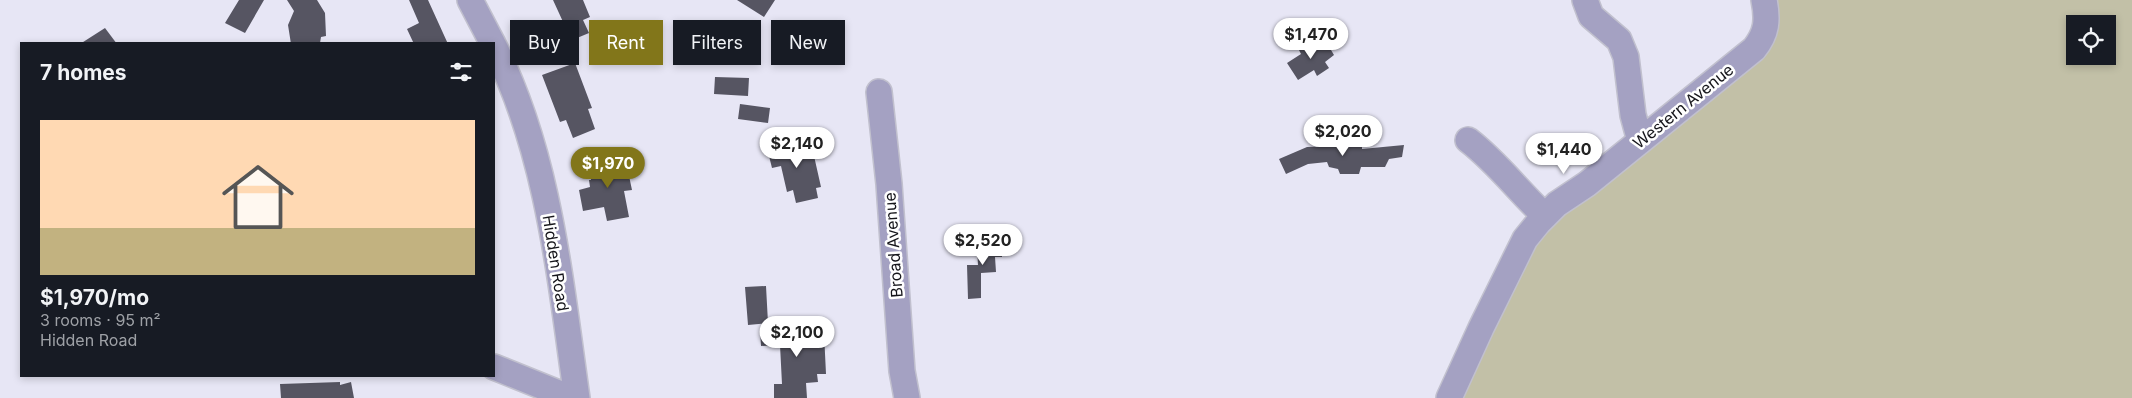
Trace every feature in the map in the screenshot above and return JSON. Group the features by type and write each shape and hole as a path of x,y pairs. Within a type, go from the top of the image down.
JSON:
{"street":[{"name":"Hidden Road","path":"470,0 491,42"},
{"path":"1585,0 1591,16 1619,40 1626,57 1633,115 1640,140"},
{"name":"Western Avenue","path":"1449,398 1481,328 1526,239 1556,204 1587,184 1754,49 1766,29 1767,14 1764,0"},
{"name":"Hidden Road","path":"495,50 528,127 544,189 557,255 577,398"},
{"name":"Broad Avenue","path":"879,92 889,184 902,371 907,398"},
{"path":"1468,140 1488,156 1545,216"},
{"path":"495,367 571,398"}],"shaded area":[{"path":"1772,0 2132,0 2132,398 1461,398 1528,252 1570,208 1758,56"}],"building":[{"path":"239,0 264,0 245,33 225,23"},
{"path":"287,0 317,0 325,13 326,36 321,37 320,42 291,42 288,25 294,11"},
{"path":"409,0 428,0 447,42 413,42 407,29 419,23"},
{"path":"553,0 583,0 590,17 583,20 589,33 579,37 579,20 562,20"},
{"path":"737,0 775,0 764,17"},
{"path":"105,28 116,42 83,42"},
{"path":"1325,40 1334,55 1325,62 1329,68 1317,76 1314,70 1298,80 1287,63 1301,54 1299,50 1312,42 1315,46"},
{"path":"570,65 576,65 592,108 588,109 595,129 573,138 566,120 560,122 542,75"},
{"path":"715,77 749,78 748,96 714,94"},
{"path":"740,104 770,108 768,123 738,119"},
{"path":"808,139 810,148 812,147 821,187 816,188 818,198 796,203 793,190 787,192 781,166 772,168 767,148"},
{"path":"1340,139 1362,141 1362,149 1404,145 1402,157 1389,159 1385,167 1361,167 1359,174 1340,174 1338,169 1329,167 1327,162 1308,164 1286,174 1279,159 1307,147 1340,146"},
{"path":"625,157 632,190 624,191 629,217 607,221 604,207 583,211 579,190 590,187 589,180 591,180 588,165"},
{"path":"988,237 1002,237 1002,257 995,257 996,272 981,273 981,298 968,299 967,265 978,265 977,248 988,248"},
{"path":"766,286 768,323 748,325 745,287"},
{"path":"816,326 816,333 824,333 826,374 817,374 818,382 806,383 807,398 774,398 774,384 782,384 780,345 761,346 760,329"},
{"path":"340,382 340,385 351,382 354,398 281,398 280,384"}]}
